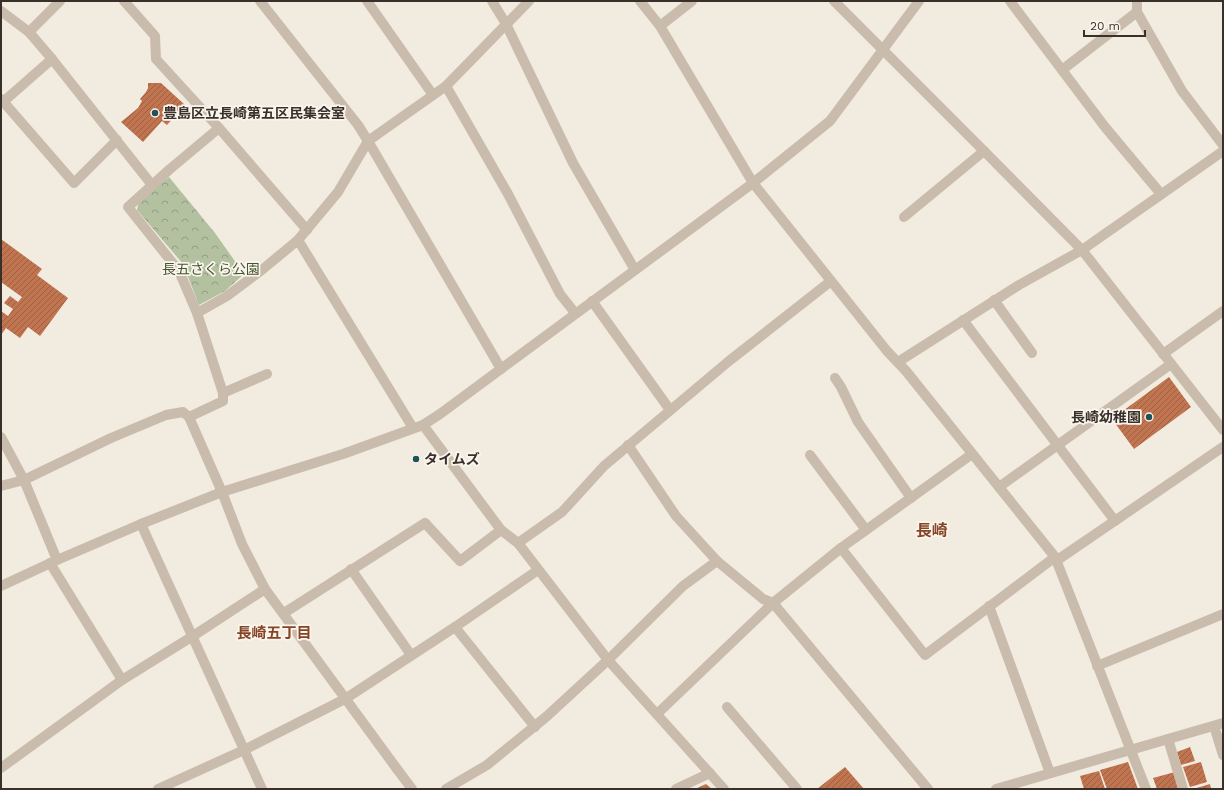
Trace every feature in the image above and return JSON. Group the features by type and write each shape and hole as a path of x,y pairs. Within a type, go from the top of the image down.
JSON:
{"street":[{"path":"29,32 60,1"},
{"path":"124,1 155,36 156,59 219,128 307,230"},
{"path":"260,1 358,125 501,369"},
{"path":"367,1 433,95"},
{"path":"492,1 506,24 573,163 635,270"},
{"path":"197,313 226,296 263,269 298,240 338,192 368,141 446,86 529,1"},
{"path":"640,1 660,26 753,183 999,487 1055,559 1146,789"},
{"path":"660,26 692,1"},
{"path":"834,1 1082,250 1223,430"},
{"path":"1,586 141,524 222,492 343,454 418,427 440,414 753,183 830,121 919,1"},
{"path":"1010,1 1105,127 1161,194"},
{"path":"1137,1 1137,12 1182,91 1223,146"},
{"path":"1,11 29,32 152,185"},
{"path":"1062,70 1137,12"},
{"path":"52,59 2,101 74,182 116,140"},
{"path":"446,86 508,194 560,294 575,313"},
{"path":"189,417 223,401 223,393 197,313 179,271 128,207 219,128"},
{"path":"904,217 984,151"},
{"path":"898,362 994,300 1082,250 1223,151"},
{"path":"298,240 418,427 501,530 518,543 608,660 724,789"},
{"path":"518,543 562,512 604,466 628,445 729,361 831,281"},
{"path":"994,300 1032,353"},
{"path":"592,301 670,410"},
{"path":"1164,354 1223,311"},
{"path":"963,320 1115,521"},
{"path":"999,487 1170,364"},
{"path":"223,393 267,374"},
{"path":"835,378 858,422 911,498"},
{"path":"1,486 24,480 111,438 166,415 183,412 189,417 222,492 242,544 266,589 412,789"},
{"path":"1,437 24,480 54,562 122,680"},
{"path":"628,445 676,516 717,561 763,599 773,603 928,789"},
{"path":"841,548 926,654 1055,559 1115,521 1223,447"},
{"path":"657,714 773,603 841,548 972,454"},
{"path":"810,455 866,530"},
{"path":"284,613 425,523 460,561 501,530"},
{"path":"141,524 262,789"},
{"path":"446,789 487,765 535,727 608,660 683,586 717,561"},
{"path":"351,569 411,655"},
{"path":"158,789 244,750 345,699 455,627 538,570"},
{"path":"1,768 122,680 266,589"},
{"path":"990,606 1050,773"},
{"path":"1097,666 1223,614"},
{"path":"455,627 535,727"},
{"path":"727,707 797,789"},
{"path":"996,789 1218,724 1223,755"},
{"path":"1168,739 1183,789"},
{"path":"676,789 710,773"}],"green space":[{"name":"長五さくら公園","path":"169,177 215,233 244,274 225,291 199,305 183,264 137,210 139,201"}],"building":[{"name":"豊島区立長崎第五区民集会室","path":"148,83 161,83 185,105 167,125 162,121 143,142 121,122 138,108 142,101 140,99 148,88"},
{"path":"1,239 42,269 37,275 68,298 40,336 28,327 20,338 6,328 1,335 1,311 8,316 13,309 4,303 10,296 18,302 22,297 1,282"},
{"path":"1169,377 1191,407 1134,449 1112,419"},
{"path":"1190,747 1195,761 1181,765 1177,752"},
{"path":"1128,762 1138,789 1107,789 1100,770"},
{"path":"1201,762 1207,782 1190,787 1183,767"},
{"path":"845,767 864,789 817,789"},
{"path":"1099,771 1105,789 1084,789 1080,776"},
{"path":"1175,772 1179,789 1157,789 1153,778"},
{"path":"706,784 712,789 695,789"},
{"path":"1210,784 1211,789 1193,789"}],"place":[{"name":"豊島区立長崎第五区民集会室","path":"155,113"},
{"name":"長崎幼稚園","path":"1149,417"},
{"name":"タイムズ","path":"416,459"}],"district":[{"name":"長崎","path":"932,530"},
{"name":"長崎五丁目","path":"274,633"}]}
